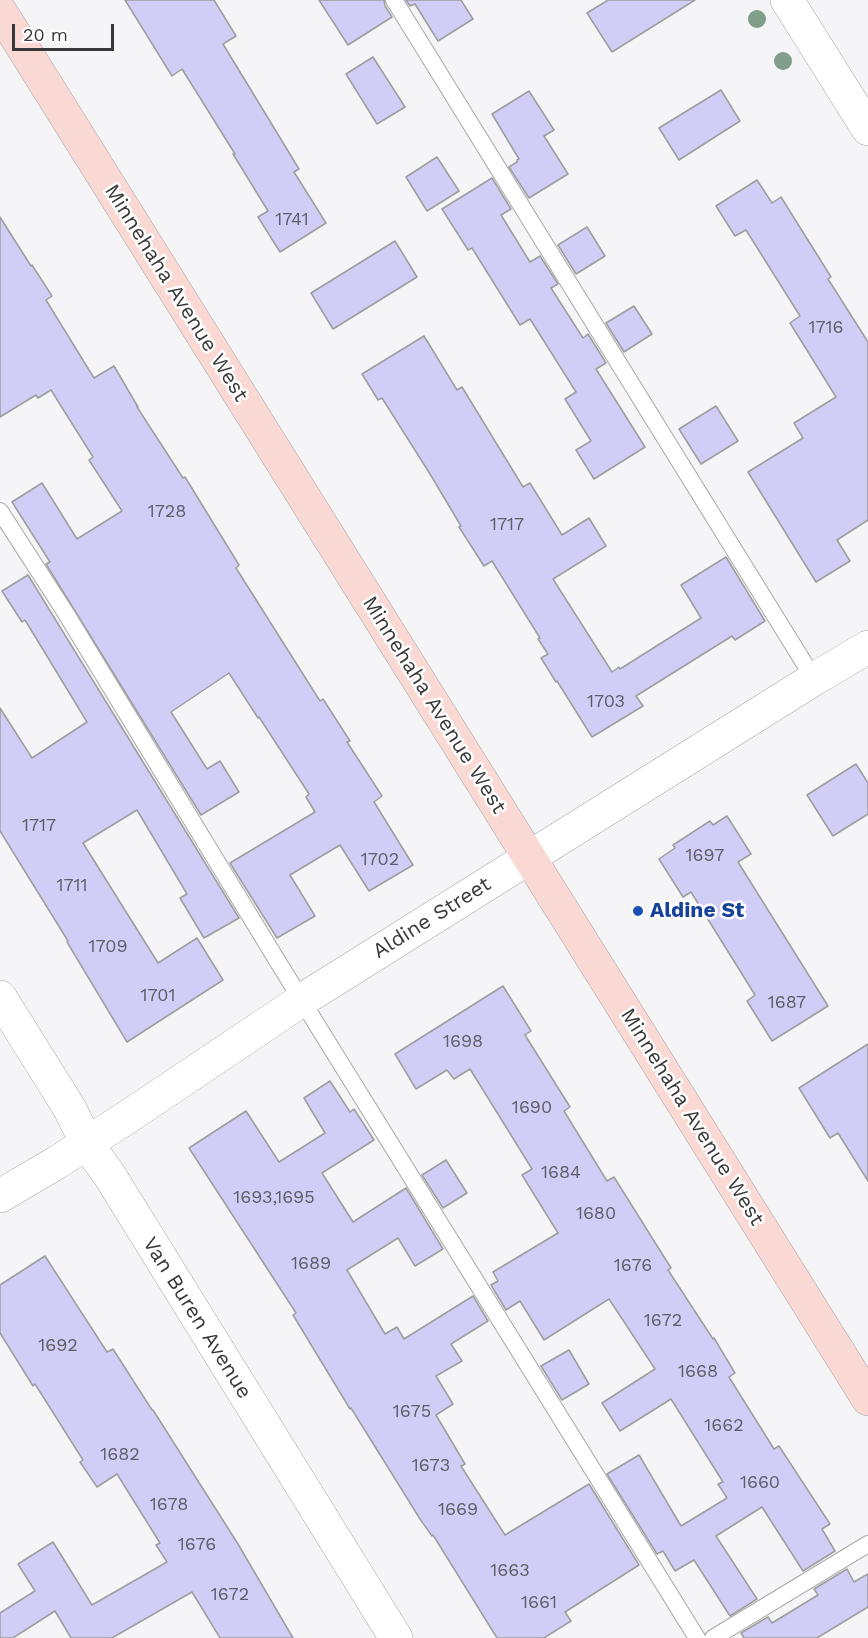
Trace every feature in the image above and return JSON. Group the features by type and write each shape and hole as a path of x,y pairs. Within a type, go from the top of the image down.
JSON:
{"street":[{"path":"787,0 868,129"},
{"name":"Minnehaha Avenue West","path":"0,11 868,1400"},
{"name":"Aldine Street","path":"0,1196 87,1143 302,1000 868,647"},
{"name":"Van Buren Avenue","path":"0,997 70,1109 87,1143 116,1186 396,1638"}],"lane":[{"path":"394,0 814,679"},
{"path":"0,511 72,622 302,1000 696,1638"},
{"path":"713,1638 868,1544"}],"building":[{"path":"125,0 214,0 236,36 223,44 299,169 294,172 326,223 280,252 258,217 268,211 233,154 235,154 182,69 172,76"},
{"path":"319,0 384,0 392,17 348,45"},
{"path":"406,0 461,0 473,19 438,41 415,4 410,6"},
{"path":"608,0 695,0 612,52 587,13"},
{"path":"373,57 405,107 377,124 346,74"},
{"path":"721,90 740,121 679,160 659,128"},
{"path":"529,91 554,130 544,136 568,174 529,198 509,167 519,159 492,114"},
{"path":"437,157 459,191 427,211 406,177"},
{"path":"492,178 511,209 501,215 530,262 540,256 558,284 551,288 583,338 588,334 606,363 596,369 645,447 594,479 576,450 591,441 565,399 576,392 530,319 520,325 472,248 468,250 442,209"},
{"path":"757,180 772,203 781,197 831,277 828,279 868,342 868,520 837,540 850,561 816,582 748,472 803,438 794,423 836,397 790,323 800,316 746,230 735,236 716,206"},
{"path":"0,217 52,296 46,300 94,378 114,366 137,407 183,478 185,477 239,565 236,568 320,701 323,699 350,741 347,742 382,796 374,802 413,865 369,891 340,845 290,875 315,916 277,938 230,863 315,812 306,797 309,794 229,673 171,712 207,769 220,761 239,792 201,815 46,564 50,562 12,502 42,483 77,539 122,511 89,460 93,457 51,390 38,398 36,395 0,417"},
{"path":"587,227 605,256 576,274 558,245"},
{"path":"395,241 417,277 333,329 311,293"},
{"path":"634,306 652,334 624,352 606,323"},
{"path":"424,336 457,390 462,387 523,487 530,483 562,535 589,518 606,546 553,579 612,672 701,618 681,585 726,557 765,621 735,640 732,636 636,696 643,706 592,737 541,658 548,654 538,639 540,638 492,561 484,566 382,398 378,400 362,374"},
{"path":"716,406 738,441 701,464 679,429"},
{"path":"28,575 239,918 204,938 180,898 187,894 137,810 83,843 158,963 197,938 223,980 127,1042 0,831 0,708 32,758 87,722 25,620 22,622 2,591"},
{"path":"856,764 868,783 868,814 833,836 807,795"},
{"path":"727,816 751,854 738,862 828,1006 772,1041 747,1001 755,995 691,892 683,897 659,859 675,848 673,845 710,821 713,825"},
{"path":"503,986 531,1031 525,1035 570,1107 564,1111 607,1181 614,1177 671,1268 668,1270 735,1373 729,1377 774,1449 779,1446 830,1524 822,1529 835,1551 803,1571 762,1507 716,1536 757,1599 730,1616 694,1560 675,1571 663,1551 657,1554 607,1474 639,1455 681,1526 727,1498 718,1484 723,1482 671,1399 620,1431 602,1403 655,1369 609,1299 544,1340 520,1301 506,1310 491,1285 498,1281 493,1272 558,1233 522,1175 532,1169 470,1069 454,1079 447,1070 416,1089 395,1054"},
{"path":"868,1044 868,1181 838,1133 830,1138 799,1088"},
{"path":"330,1081 350,1112 354,1109 374,1140 322,1173 353,1222 406,1188 443,1249 415,1266 398,1238 347,1270 385,1334 397,1327 404,1339 473,1296 488,1321 451,1344 462,1361 436,1376 453,1404 436,1415 465,1464 461,1466 505,1535 589,1484 639,1565 565,1612 571,1621 544,1638 497,1638 350,1409 293,1315 296,1313 189,1148 246,1111 279,1162 325,1133 304,1098"},
{"path":"446,1160 467,1193 443,1208 422,1175"},
{"path":"45,1256 107,1352 113,1349 153,1410 238,1544 293,1638 220,1638 192,1592 112,1638 71,1638 55,1611 13,1638 0,1638 0,1613 35,1591 18,1564 53,1542 92,1605 167,1562 156,1545 160,1543 117,1474 97,1487 80,1462 83,1460 0,1333 0,1285"},
{"path":"569,1350 589,1384 562,1400 541,1366"},
{"path":"847,1569 854,1582 868,1574 868,1607 817,1638 744,1638 741,1633 768,1617 772,1623 818,1595 814,1589"}],"place":[{"name":"Aldine St","path":"638,911"}]}
